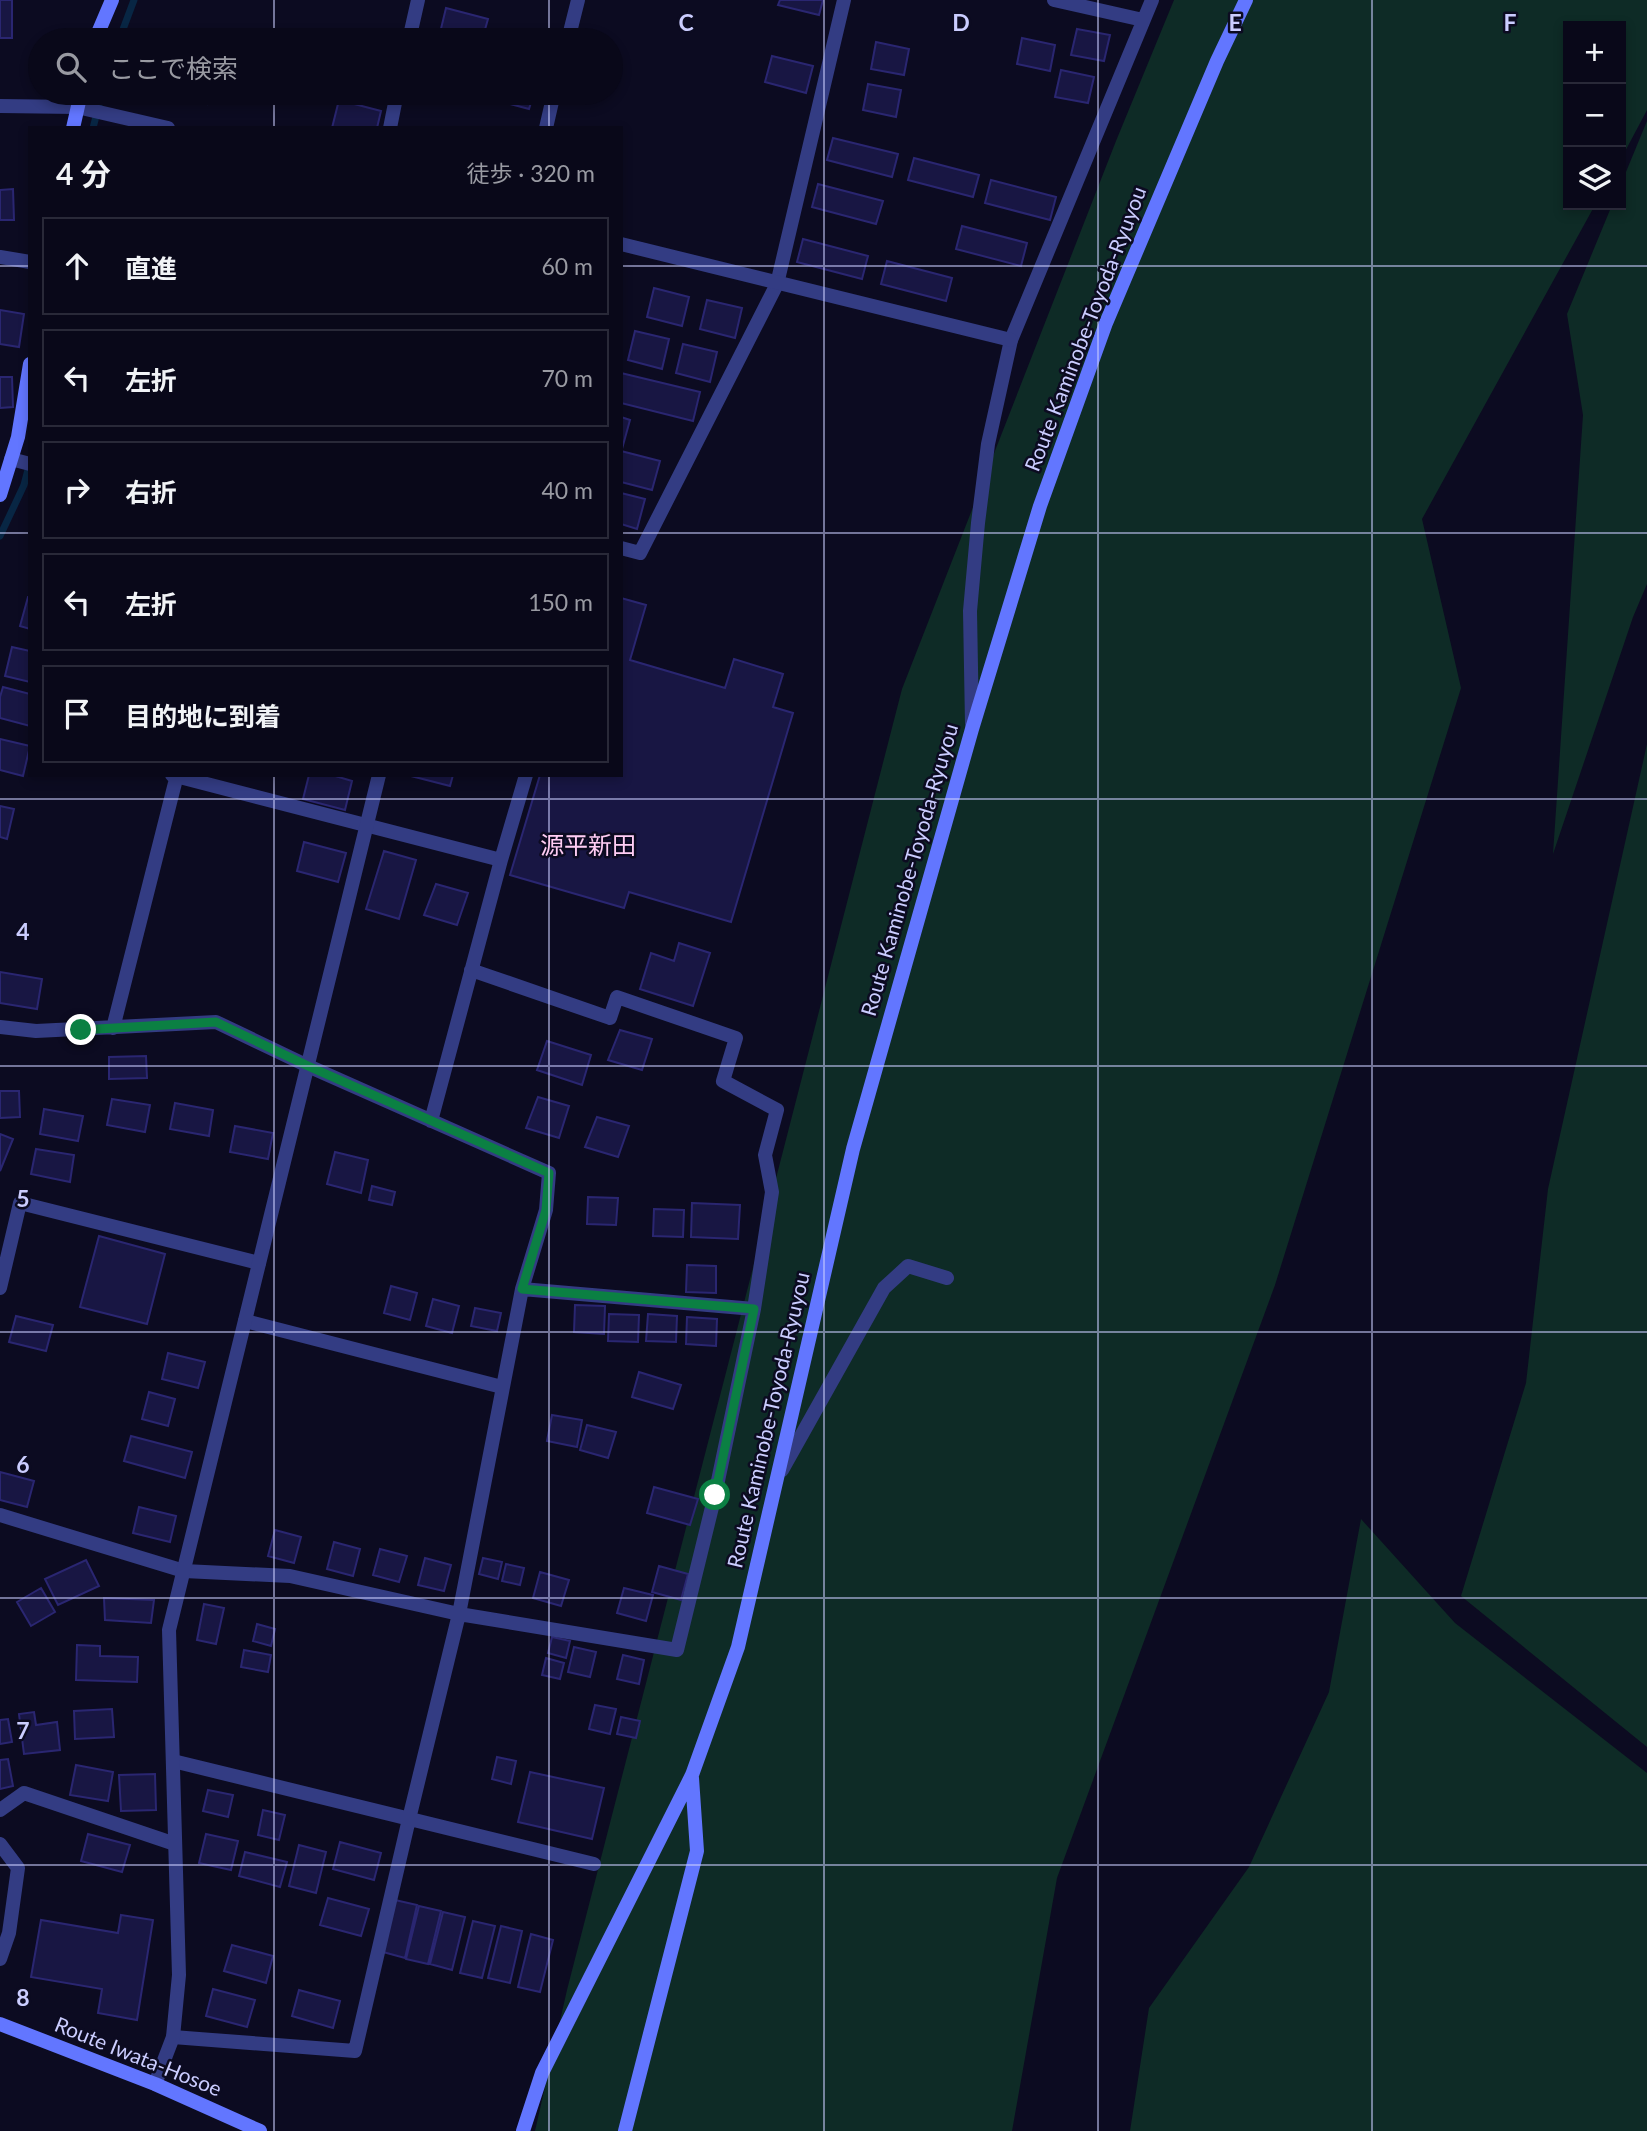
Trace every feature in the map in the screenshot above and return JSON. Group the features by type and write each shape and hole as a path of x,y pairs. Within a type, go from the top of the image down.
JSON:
{"main road":[{"path":"99,28 112,0"},
{"name":"Route Kaminobe-Toyoda-Ryuyou","path":"523,2131 542,2073 692,1776 738,1647 853,1149 972,729 1040,506 1107,323 1217,61 1246,0"},
{"path":"73,126 78,105"},
{"path":"0,495 5,459 18,437 28,376"},
{"name":"Route Kaminobe-Toyoda-Ryuyou","path":"625,2131 697,1851 692,1776"},
{"name":"Route Iwata-Hosoe","path":"0,2024 155,2084 260,2131"}],"street":[{"path":"412,28 418,0"},
{"path":"571,28 578,0"},
{"path":"623,549 640,553 777,284 845,0"},
{"path":"1054,0 1143,20"},
{"path":"972,729 970,611 978,523 988,444 1011,340 1152,0"},
{"path":"0,106 28,104"},
{"path":"95,105 162,126"},
{"path":"390,126 395,105"},
{"path":"546,126 551,105"},
{"path":"623,245 1011,340"},
{"path":"0,257 28,262"},
{"path":"5,459 28,464"},
{"path":"113,1028 175,777"},
{"path":"179,777 501,860"},
{"path":"155,2084 173,2037 179,1975 169,1630 379,777"},
{"path":"431,1121 525,777"},
{"path":"0,1516 184,1571 290,1576 460,1614 677,1650 715,1495 754,1309 772,1192 765,1155 776,1110 723,1081 737,1038 617,997 610,1018 471,971"},
{"path":"0,1027 36,1031 216,1022 549,1173 546,1210 522,1289 460,1614 408,1819 355,2051 173,2037"},
{"path":"0,1288 20,1202 259,1263"},
{"path":"775,1484 884,1287 908,1266 947,1278"},
{"path":"522,1289 754,1309"},
{"path":"244,1321 502,1387"},
{"path":"173,1761 594,1864"},
{"path":"0,1810 24,1793 175,1844"},
{"path":"0,1844 18,1868 9,1933 0,1959"}],"green space":[{"path":"1174,0 1647,0 1647,110 1626,150 1626,21 1563,21 1563,210 1592,210 1422,519 1461,688 1275,1285 1057,1878 1012,2131 535,2131 567,1990 902,689 1116,141"},
{"path":"1647,121 1647,584 1633,617 1553,854 1583,415 1567,314 1610,210 1626,210 1626,172"},
{"path":"1647,744 1647,1747 1461,1596 1526,1383 1548,1189"},
{"path":"1361,1519 1455,1623 1647,1773 1647,2131 1130,2131 1149,2008 1249,1867 1329,1692"}],"building":[{"path":"0,0 12,0 12,38 0,38"},
{"path":"780,0 823,0 819,15 778,5"},
{"path":"446,8 488,19 485,28 441,28"},
{"path":"1077,29 1110,35 1104,61 1071,55"},
{"path":"1022,38 1055,45 1050,71 1017,64"},
{"path":"876,42 909,49 904,75 871,69"},
{"path":"772,56 813,66 806,93 765,82"},
{"path":"1061,70 1094,77 1088,103 1055,97"},
{"path":"868,84 901,90 896,117 863,110"},
{"path":"338,105 358,105 381,111 377,126 332,126"},
{"path":"514,105 530,105 529,109"},
{"path":"833,138 898,154 892,177 827,160"},
{"path":"914,158 979,175 973,197 908,180"},
{"path":"991,180 1056,197 1050,220 985,203"},
{"path":"818,184 883,201 876,224 812,207"},
{"path":"13,189 14,220 0,220 0,190"},
{"path":"962,226 1027,243 1021,266 956,249"},
{"path":"803,239 868,256 862,279 797,262"},
{"path":"887,261 952,278 946,301 881,284"},
{"path":"654,288 689,297 682,326 647,317"},
{"path":"707,300 742,308 735,338 700,329"},
{"path":"0,310 24,314 19,347 0,344"},
{"path":"635,331 669,339 662,369 628,360"},
{"path":"683,344 717,352 710,382 676,373"},
{"path":"623,373 700,392 693,421 623,404"},
{"path":"0,377 12,377 13,407 0,408"},
{"path":"623,418 630,420 623,445"},
{"path":"623,452 660,461 652,490 623,483"},
{"path":"623,494 645,499 637,529 623,525"},
{"path":"28,597 28,628 20,626"},
{"path":"623,599 646,605 630,660 725,688 734,659 783,674 773,707 793,713 731,922 629,892 624,908 510,875 539,777 623,777"},
{"path":"12,647 28,651 28,682 5,676"},
{"path":"3,687 28,693 28,725 0,718"},
{"path":"0,739 28,746 23,776 0,770"},
{"path":"308,777 339,777 352,781 345,810 303,799"},
{"path":"415,777 452,777 450,786"},
{"path":"0,806 14,809 7,839 0,837"},
{"path":"304,842 346,853 338,882 297,871"},
{"path":"384,851 416,860 399,919 366,909"},
{"path":"436,884 468,893 457,925 424,915"},
{"path":"679,943 710,953 693,1006 640,989 651,953 674,961"},
{"path":"0,972 42,979 37,1009 0,1003"},
{"path":"620,1030 652,1039 642,1070 608,1060"},
{"path":"547,1041 591,1055 582,1085 537,1070"},
{"path":"146,1056 147,1078 109,1079 109,1057"},
{"path":"0,1091 19,1091 20,1117 0,1118"},
{"path":"538,1097 569,1106 559,1138 526,1128"},
{"path":"112,1099 150,1105 145,1132 107,1125"},
{"path":"175,1103 213,1110 209,1136 170,1129"},
{"path":"44,1109 83,1116 78,1141 40,1134"},
{"path":"597,1117 629,1126 618,1157 585,1147"},
{"path":"235,1126 273,1133 268,1159 230,1152"},
{"path":"0,1134 13,1139 0,1171"},
{"path":"36,1149 74,1155 70,1182 31,1174"},
{"path":"335,1152 368,1160 361,1193 327,1184"},
{"path":"372,1186 395,1192 392,1205 369,1200"},
{"path":"588,1197 618,1198 616,1225 587,1224"},
{"path":"692,1203 740,1205 738,1239 691,1237"},
{"path":"654,1209 684,1210 683,1237 653,1236"},
{"path":"99,1236 165,1254 147,1324 80,1307"},
{"path":"687,1265 716,1266 716,1293 686,1292"},
{"path":"391,1286 417,1293 410,1320 384,1313"},
{"path":"433,1299 459,1306 452,1333 426,1326"},
{"path":"575,1305 605,1306 604,1334 574,1332"},
{"path":"475,1308 501,1313 497,1331 471,1326"},
{"path":"609,1314 639,1315 638,1342 608,1341"},
{"path":"648,1314 677,1316 676,1342 646,1341"},
{"path":"16,1316 53,1325 46,1351 9,1342"},
{"path":"687,1317 717,1319 716,1346 686,1344"},
{"path":"168,1353 205,1362 198,1388 162,1379"},
{"path":"639,1372 681,1385 673,1409 632,1397"},
{"path":"149,1392 175,1399 168,1426 142,1419"},
{"path":"552,1415 582,1420 577,1447 547,1441"},
{"path":"587,1425 616,1432 608,1458 580,1450"},
{"path":"131,1436 192,1452 185,1478 124,1461"},
{"path":"0,1472 34,1481 27,1507 0,1500"},
{"path":"654,1487 698,1499 690,1525 647,1513"},
{"path":"139,1507 176,1516 170,1542 133,1533"},
{"path":"275,1530 301,1537 294,1563 268,1556"},
{"path":"334,1542 360,1549 353,1576 327,1569"},
{"path":"380,1549 407,1556 399,1582 373,1575"},
{"path":"425,1558 451,1565 444,1591 418,1585"},
{"path":"483,1558 502,1562 498,1579 479,1574"},
{"path":"86,1560 99,1586 58,1605 45,1579"},
{"path":"506,1564 524,1568 520,1585 502,1581"},
{"path":"659,1566 688,1574 681,1600 652,1592"},
{"path":"540,1572 569,1580 561,1606 533,1598"},
{"path":"41,1588 55,1612 31,1626 17,1602"},
{"path":"624,1588 653,1595 646,1621 617,1613"},
{"path":"104,1598 154,1600 151,1623 105,1620"},
{"path":"204,1604 224,1608 216,1644 197,1640"},
{"path":"257,1624 275,1629 271,1646 253,1641"},
{"path":"552,1637 570,1641 566,1658 548,1653"},
{"path":"77,1645 100,1646 100,1656 138,1657 137,1682 76,1680"},
{"path":"574,1647 596,1652 590,1677 568,1672"},
{"path":"244,1650 271,1655 268,1672 241,1667"},
{"path":"623,1655 644,1660 639,1684 617,1679"},
{"path":"546,1658 564,1663 560,1679 542,1675"},
{"path":"595,1705 616,1709 610,1734 589,1729"},
{"path":"112,1709 114,1737 75,1739 74,1711"},
{"path":"34,1712 36,1725 57,1722 60,1750 24,1754 19,1714"},
{"path":"621,1717 640,1721 636,1738 617,1734"},
{"path":"8,1719 12,1742 0,1744 0,1720"},
{"path":"497,1757 516,1761 511,1784 492,1779"},
{"path":"8,1759 13,1786 0,1789 0,1760"},
{"path":"76,1765 113,1772 108,1801 70,1795"},
{"path":"530,1772 604,1788 592,1839 518,1822"},
{"path":"155,1774 156,1810 121,1811 119,1775"},
{"path":"208,1790 233,1795 228,1817 203,1811"},
{"path":"263,1810 285,1815 279,1840 258,1835"},
{"path":"88,1834 130,1845 122,1872 81,1861"},
{"path":"206,1834 238,1841 231,1870 199,1863"},
{"path":"340,1842 381,1853 374,1880 333,1869"},
{"path":"299,1845 326,1852 316,1893 289,1886"},
{"path":"245,1852 287,1862 280,1887 239,1876"},
{"path":"328,1898 369,1909 361,1936 320,1925"},
{"path":"395,1900 417,1905 405,1958 383,1952"},
{"path":"419,1906 441,1911 428,1964 406,1959"},
{"path":"443,1912 465,1917 452,1970 430,1964"},
{"path":"121,1915 153,1920 137,2020 98,2013 102,1989 31,1977 41,1920 118,1933"},
{"path":"473,1921 495,1926 482,1978 460,1973"},
{"path":"501,1926 522,1931 510,1983 488,1978"},
{"path":"531,1934 553,1940 540,1992 518,1987"},
{"path":"232,1945 273,1956 266,1983 224,1971"},
{"path":"213,1989 255,2000 247,2027 206,2016"},
{"path":"299,1990 340,2001 333,2028 292,2016"}],"waterway":[{"path":"124,28 134,0"},
{"path":"94,126 99,105"},
{"path":"0,536 24,485 28,470"}],"district":[{"name":"源平新田","path":"588,846"}],"route":[{"path":"81,1030 216,1022 549,1173 546,1210 522,1289 754,1309 715,1495"}]}
